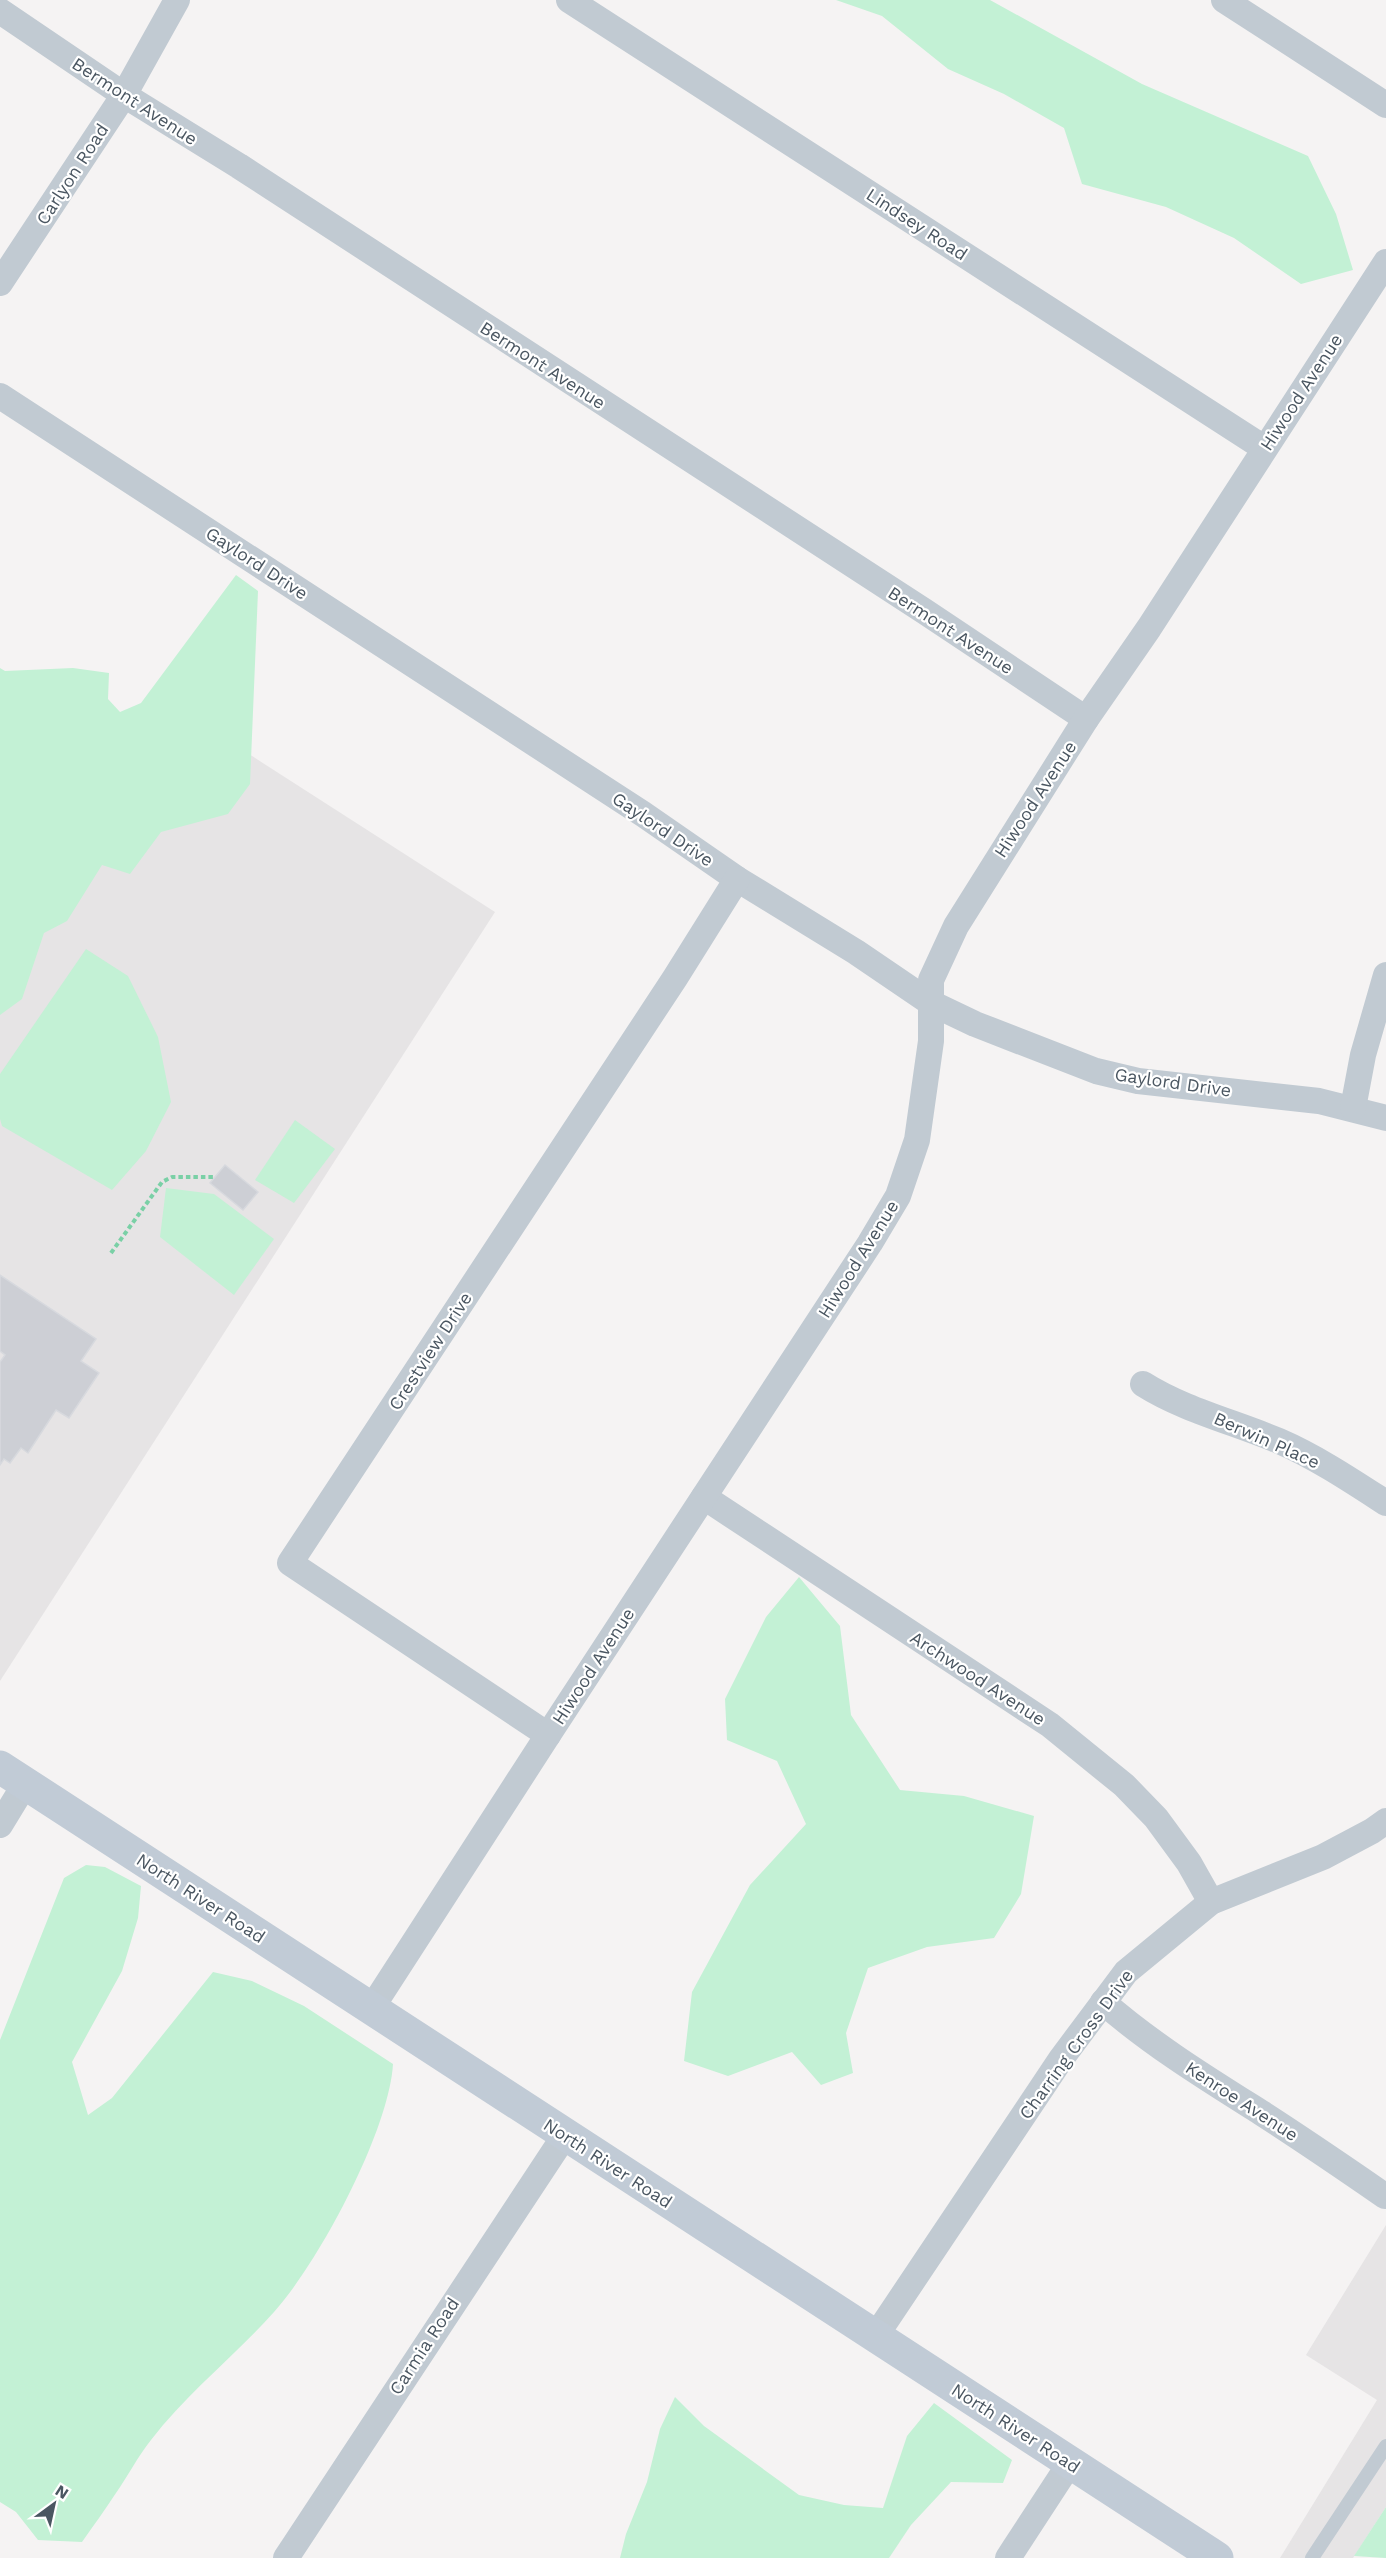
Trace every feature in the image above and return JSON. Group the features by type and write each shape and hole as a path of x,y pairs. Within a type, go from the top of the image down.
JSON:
{"street":[{"name":"Carlyon Road","path":"0,284 124,95 177,0"},
{"name":"Lindsey Road","path":"569,0 1264,448"},
{"path":"1224,0 1386,105"},
{"name":"Bermont Avenue","path":"0,11 124,95 239,166 914,605 1086,720"},
{"name":"Hiwood Avenue","path":"372,2009 870,1243 898,1196 917,1140 931,1041 931,980 956,926 1086,720 1149,628 1386,262"},
{"name":"Gaylord Drive","path":"0,396 643,814 737,879 856,952 931,1003 975,1024 1096,1071 1138,1081 1269,1094 1353,1108 1386,1118"},
{"name":"Crestview Drive","path":"548,1735 290,1563 668,988 737,879"},
{"path":"1353,1108 1364,1055 1386,975"},
{"name":"Berwin Place","path":"1143,1384 1164,1397 1281,1442 1349,1479 1386,1503"},
{"name":"Archwood Avenue","path":"704,1497 1050,1725 1124,1785 1156,1818 1189,1863 1211,1902"},
{"path":"0,1825 13,1776"},
{"name":"North River Road","path":"13,1776 1217,2558"},
{"name":"Charring Cross Drive","path":"875,2337 1061,2059 1126,1972 1211,1902 1323,1857 1386,1821"},
{"name":"Kenroe Avenue","path":"1102,2002 1129,2025 1186,2065 1305,2141 1385,2196"},
{"name":"Carmia Road","path":"286,2558 565,2135"},
{"path":"1008,2558 1070,2463"}],"lane":[{"path":"1312,2558 1386,2446"}],"path":[{"path":"111,1253 162,1182 172,1177 215,1177"}],"shaded area":[{"path":"174,706 495,912 0,1681 0,977"},
{"path":"1386,2225 1386,2507 1353,2558 1280,2558 1377,2400 1306,2355"}],"green space":[{"path":"836,0 990,0 1142,84 1308,156 1336,214 1353,270 1301,284 1234,238 1166,207 1082,184 1064,128 1004,94 948,69 882,16"},
{"path":"236,575 258,591 250,784 228,814 161,832 130,874 102,865 67,921 44,933 22,999 0,1015 0,668 5,671 73,668 109,673 108,699 120,712 141,703"},
{"path":"86,949 128,976 158,1037 171,1102 146,1151 112,1190 2,1126 0,1119 0,1074"},
{"path":"295,1120 335,1149 294,1203 255,1180"},
{"path":"166,1188 214,1194 274,1239 234,1295 160,1237"},
{"path":"799,1577 840,1626 851,1715 900,1790 964,1796 1034,1816 1021,1894 994,1938 927,1947 868,1968 846,2033 853,2073 821,2085 792,2052 728,2076 684,2061 692,1992 750,1885 806,1824 777,1761 727,1740 725,1699 766,1617"},
{"path":"86,1865 105,1867 141,1886 138,1918 122,1971 72,2062 88,2115 112,2098 213,1972 252,1981 304,2006 393,2064 389,2092 365,2159 349,2194 311,2262 274,2312 195,2390 151,2440 82,2542 38,2540 16,2512 0,2502 0,2040 64,1878"},
{"path":"675,2397 704,2426 799,2495 844,2505 883,2508 907,2436 934,2403 1012,2460 1003,2483 951,2482 911,2525 889,2558 620,2558 626,2534 647,2482 660,2429"},
{"path":"1386,2507 1386,2558 1354,2556"}],"building":[{"path":"225,1165 258,1192 243,1210 210,1183"},
{"path":"0,1275 96,1339 81,1361 99,1373 69,1418 56,1410 28,1453 21,1448 10,1463 4,1459 0,1465 0,1362 5,1355 0,1351"}]}
